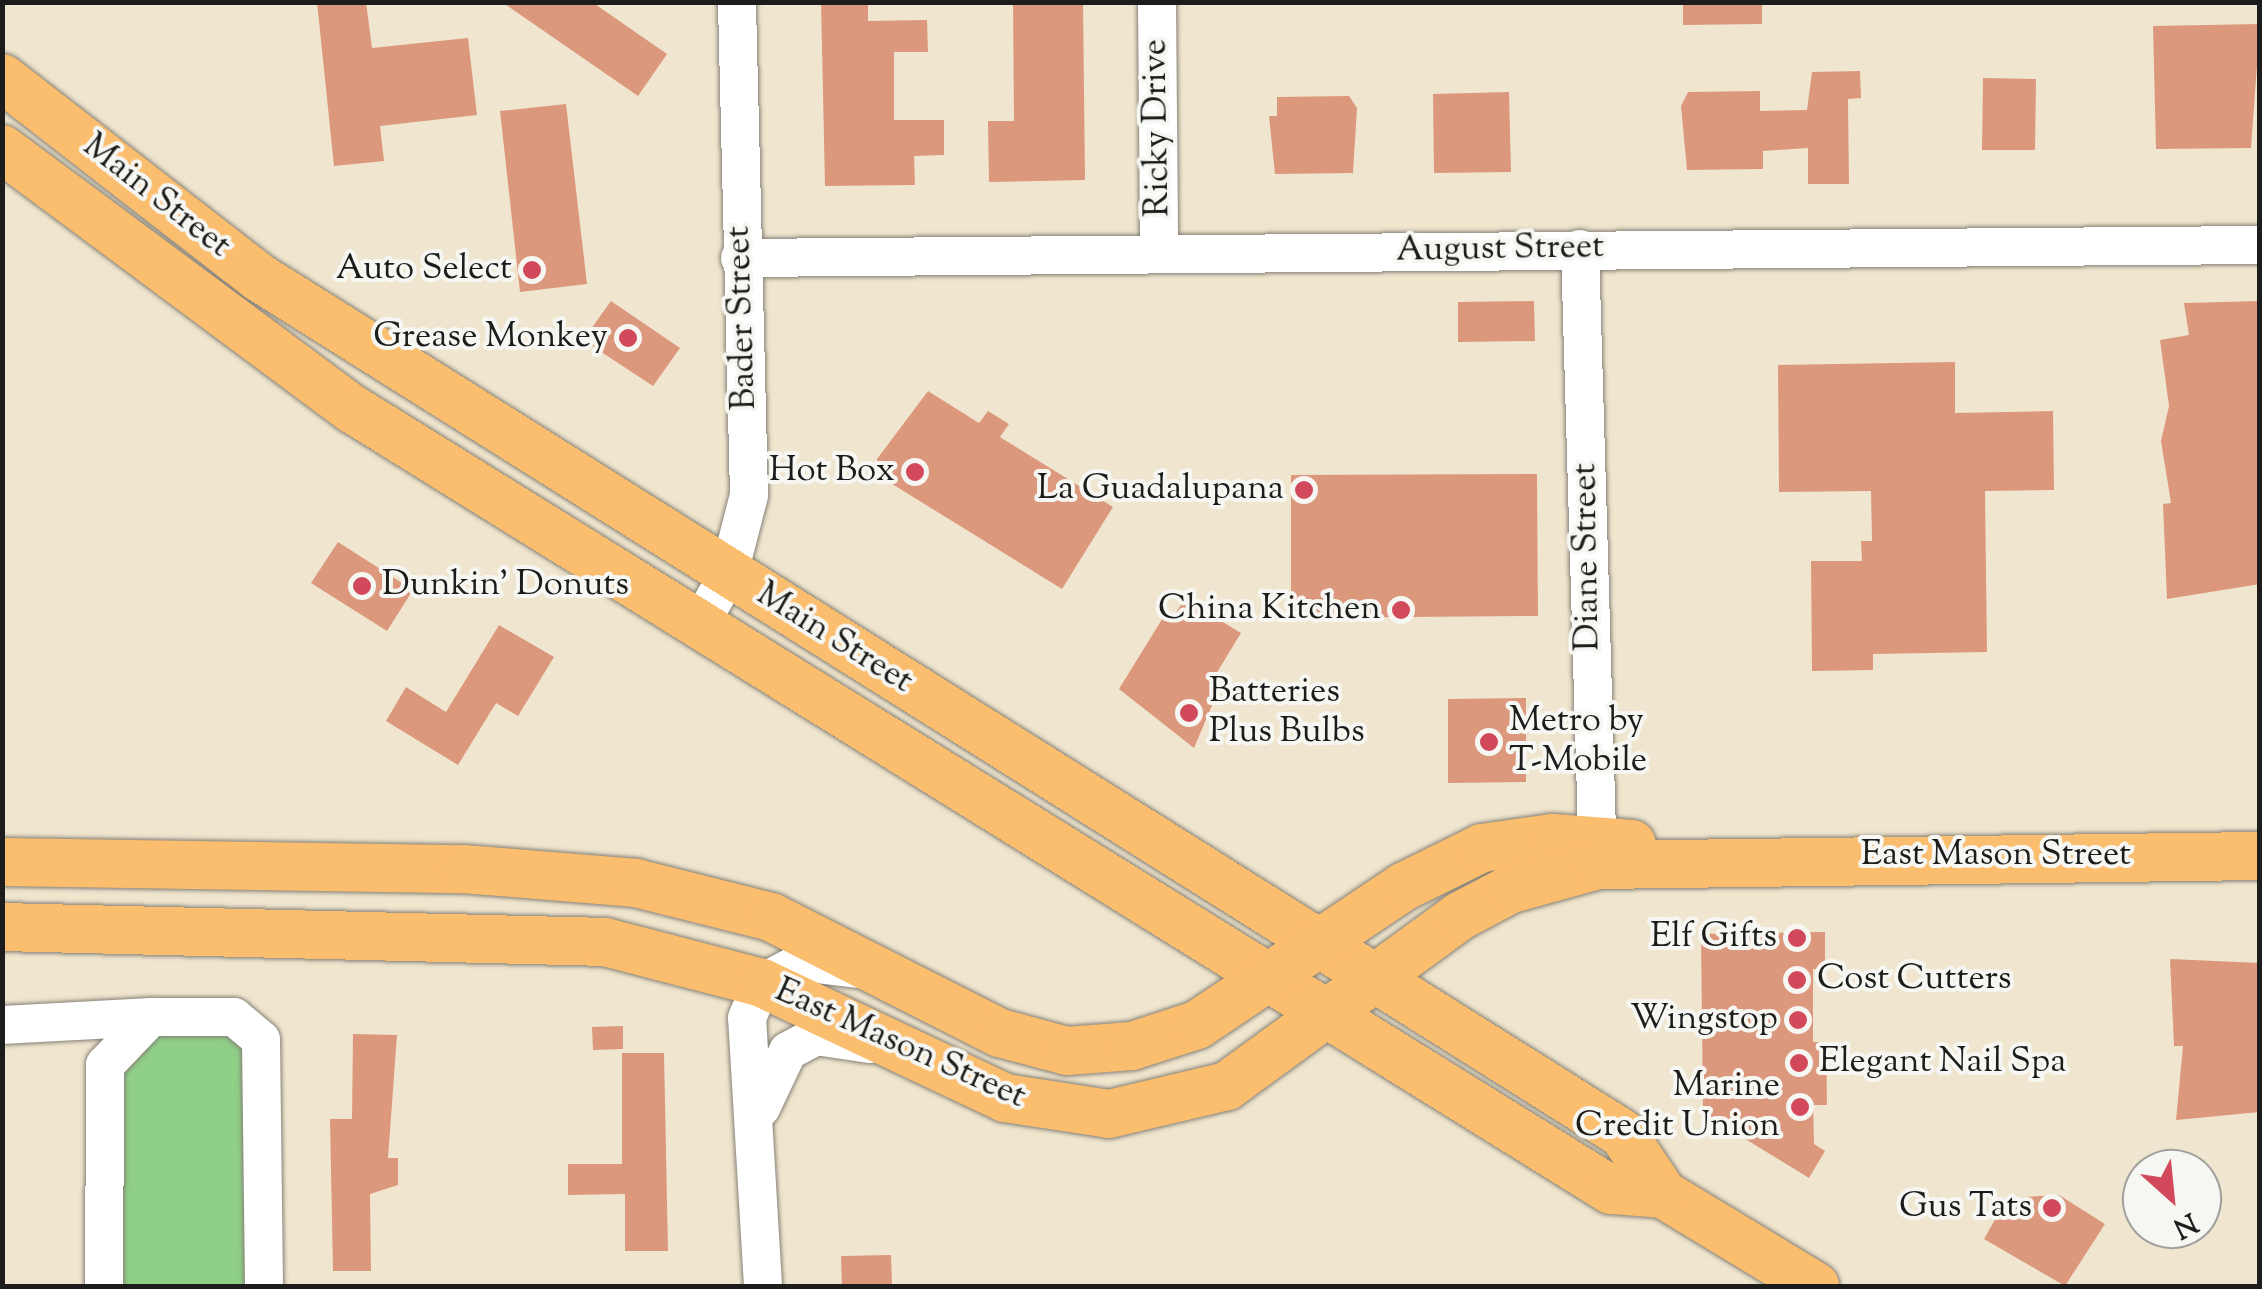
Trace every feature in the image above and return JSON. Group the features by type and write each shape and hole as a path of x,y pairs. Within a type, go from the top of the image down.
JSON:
{"main road":[{"name":"Main Street","path":"2,78 260,278 1378,976 1623,1134 1664,1194 1815,1286"},
{"name":"Main Street","path":"2,149 354,410 1336,1012 1611,1190 1664,1194"},
{"name":"East Mason Street","path":"2,862 427,868 636,883 771,917 1000,1033 1067,1051 1132,1046 1197,1025 1319,941 1482,848 1732,856 2260,856"},
{"name":"East Mason Street","path":"2,927 605,942 692,958 755,1001 895,1047 1005,1098 1109,1114 1226,1086 1336,1012 1378,976 1481,904 1597,852"}],"street":[{"name":"Bader Street","path":"700,622 729,573 749,495 740,258 737,2"},
{"name":"Ricky Drive","path":"1157,2 1160,253"},
{"name":"August Street","path":"740,258 2260,245"},
{"name":"Diane Street","path":"1580,249 1597,852"},
{"path":"763,1286 755,1001 801,962 888,973"},
{"path":"104,1286 105,1065 151,1017"},
{"path":"2,1025 234,1017 260,1040 264,1286"},
{"path":"48,1026 105,1065"},
{"path":"758,1115 773,1069 816,1036 895,1047"}],"green space":[{"path":"174,1028 242,1038 248,1286 120,1286 124,1065 138,1043"}],"building":[{"path":"317,2 366,2 372,48 468,38 477,115 380,126 384,161 334,166"},
{"path":"502,2 592,2 667,54 638,96"},
{"path":"821,2 868,2 868,21 927,20 928,52 894,52 894,120 944,120 944,155 914,156 915,185 825,186"},
{"path":"1013,2 1083,2 1085,180 989,182 988,121 1014,121"},
{"path":"1683,2 1762,2 1762,24 1683,25"},
{"path":"2260,24 2251,148 2156,149 2153,26"},
{"path":"1860,71 1861,98 1848,99 1849,184 1808,184 1808,148 1763,151 1763,169 1687,170 1681,106 1688,92 1760,91 1760,111 1807,110 1812,72"},
{"path":"1983,78 2036,79 2035,150 1982,150"},
{"path":"1509,92 1511,172 1434,173 1433,94"},
{"path":"1349,96 1357,108 1353,173 1275,174 1269,116 1277,116 1277,97"},
{"path":"566,104 587,284 520,292 500,111"},
{"path":"611,301 680,348 653,386 583,340"},
{"path":"1534,301 1535,341 1458,342 1458,302"},
{"path":"2260,301 2260,584 2167,599 2163,504 2171,503 2161,441 2169,406 2160,340 2189,335 2184,303"},
{"path":"1955,362 1955,413 2053,411 2054,490 1985,491 1987,652 1873,654 1873,670 1812,671 1811,561 1862,561 1861,541 1872,541 1871,491 1779,492 1778,365"},
{"path":"928,391 979,423 988,411 1009,424 1000,437 1113,507 1062,589 876,474 877,459"},
{"path":"1537,474 1538,616 1291,618 1291,475"},
{"name":"Dunkin' Donuts","path":"338,542 413,590 387,631 311,583"},
{"path":"1185,599 1241,633 1213,679 1221,684 1194,748 1119,689 1164,616 1171,620"},
{"path":"499,625 554,657 518,716 496,703 458,765 386,721 406,687 446,712"},
{"path":"1526,698 1526,782 1448,783 1448,699"},
{"path":"1825,932 1825,969 1813,969 1813,1042 1826,1042 1827,1105 1813,1105 1814,1144 1825,1151 1809,1178 1703,1113 1701,934"},
{"path":"2170,959 2260,963 2260,1112 2176,1120 2183,1046 2174,1046"},
{"path":"623,1026 623,1049 593,1050 592,1027"},
{"path":"353,1034 397,1035 388,1158 398,1158 398,1185 370,1194 371,1271 333,1271 330,1119 352,1119"},
{"path":"622,1053 664,1053 668,1251 625,1251 625,1194 568,1195 568,1164 622,1164"},
{"path":"2059,1195 2105,1224 2065,1286 1984,1239 2007,1198"},
{"path":"891,1255 892,1286 842,1286 841,1256"}],"place":[{"name":"Auto Select","path":"532,270"},
{"name":"Grease Monkey","path":"628,338"},
{"name":"Hot Box","path":"915,472"},
{"name":"La Guadalupana","path":"1304,490"},
{"name":"Dunkin' Donuts","path":"362,586"},
{"name":"China Kitchen","path":"1401,610"},
{"name":"Batteries Plus Bulbs","path":"1189,713"},
{"name":"Metro by T-Mobile","path":"1489,742"},
{"name":"Elf Gifts","path":"1797,938"},
{"name":"Cost Cutters","path":"1797,980"},
{"name":"Wingstop","path":"1798,1020"},
{"name":"Elegant Nail Spa","path":"1799,1063"},
{"name":"Marine Credit Union","path":"1800,1107"},
{"name":"Gus Tats","path":"2052,1208"}]}
